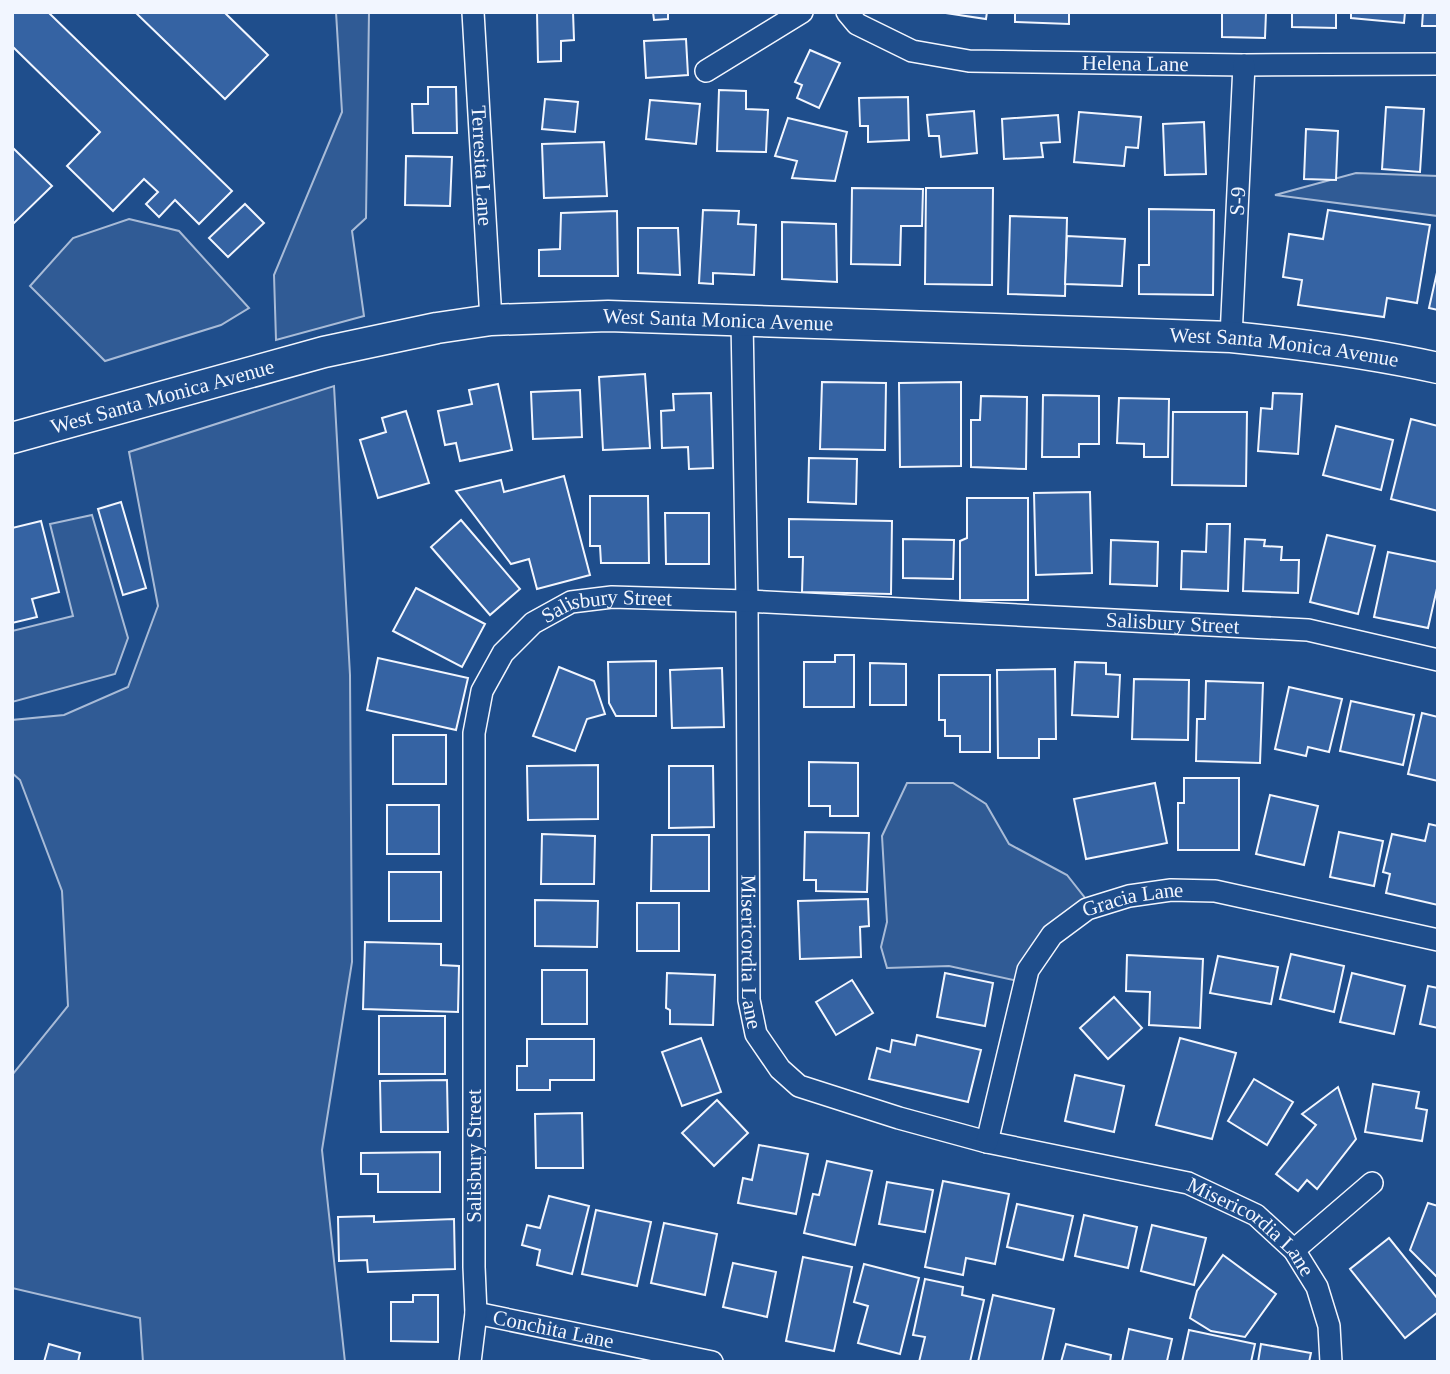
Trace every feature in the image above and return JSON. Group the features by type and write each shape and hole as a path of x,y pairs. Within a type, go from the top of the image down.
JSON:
{"main road":[{"name":"West Santa Monica Avenue","path":"12,438 324,352 437,328 491,320 608,316 1231,337 1334,349 1438,368"}],"street":[{"name":"Terresita Lane","path":"473,12 491,320"},
{"path":"706,71 802,12"},
{"name":"Helena Lane","path":"847,12 857,24 912,51 969,61 1244,65 1438,64"},
{"name":"S-9","path":"1231,337 1244,65"},
{"name":"Misericordia Lane","path":"742,320 747,601 749,1000 756,1034 780,1069 799,1086 899,1118 987,1142 1188,1183 1256,1215 1294,1250 1317,1287 1329,1326 1331,1362"},
{"name":"Salisbury Street","path":"470,1362 476,1313 474,733 482,691 503,653 533,623 571,603 612,597 747,601 1308,630 1438,660"},
{"name":"Gracia Lane","path":"987,1142 1028,970 1052,934 1087,909 1129,896 1171,890 1215,891 1438,940"},
{"path":"1294,1250 1372,1183"},
{"name":"Conchita Lane","path":"476,1313 712,1362"}],"shaded area":[{"path":"336,12 369,12 366,218 352,231 364,316 276,340 274,275 342,112"},
{"path":"1356,173 1438,176 1438,216 1275,195"},
{"path":"129,219 179,231 249,308 221,325 105,361 30,286 73,238"},
{"path":"334,386 350,675 352,962 322,1150 345,1362 143,1362 140,1318 12,1288 12,1075 68,1006 62,891 20,780 12,773 12,720 64,715 128,687 158,606 129,452"},
{"path":"92,515 128,638 115,674 12,702 12,631 73,616 50,524"},
{"path":"907,783 953,783 986,804 1009,844 1067,875 1089,903 1018,981 949,966 887,968 881,947 887,922 882,836"}],"building":[{"path":"12,12 48,12 232,191 199,224 175,200 159,217 146,204 158,192 144,179 113,211 67,166 100,132 12,46"},
{"path":"135,12 224,12 268,55 225,99"},
{"path":"537,12 573,12 574,40 561,41 561,61 538,62"},
{"path":"653,12 668,12 668,19 654,20"},
{"path":"939,12 987,12 986,19"},
{"path":"1015,12 1069,12 1069,24 1015,22"},
{"path":"1222,12 1266,12 1265,38 1222,37"},
{"path":"1292,12 1336,12 1336,28 1292,27"},
{"path":"1351,12 1405,12 1404,23 1351,18"},
{"path":"1423,12 1438,12 1438,26 1422,26"},
{"path":"686,39 688,75 646,78 644,41"},
{"path":"810,50 840,63 819,108 797,98 802,85 795,82"},
{"path":"428,87 456,87 457,133 413,133 412,104 428,104"},
{"path":"719,90 746,91 746,109 768,110 766,152 717,151"},
{"path":"908,97 909,140 868,142 868,126 860,126 859,98"},
{"path":"545,99 578,102 575,132 542,129"},
{"path":"650,100 700,104 696,144 646,139"},
{"path":"1386,107 1424,109 1420,172 1382,169"},
{"path":"974,111 977,153 941,157 939,136 929,136 927,115"},
{"path":"1079,112 1141,117 1138,148 1126,147 1124,166 1074,162"},
{"path":"1058,115 1060,142 1041,143 1043,157 1004,159 1002,119"},
{"path":"788,118 847,132 835,181 792,178 797,161 775,156"},
{"path":"1204,122 1206,174 1165,175 1163,124"},
{"path":"1306,129 1338,131 1336,180 1304,179"},
{"path":"604,142 607,196 544,198 542,144"},
{"path":"12,147 52,186 12,225"},
{"path":"406,156 452,157 450,206 405,205"},
{"path":"852,188 923,189 922,226 901,226 900,265 851,264"},
{"path":"926,188 993,188 992,285 925,284"},
{"path":"245,204 264,223 228,257 209,238"},
{"path":"1149,209 1214,210 1213,295 1139,294 1139,265 1149,265"},
{"path":"703,210 739,211 738,224 756,225 754,275 713,273 713,284 699,283"},
{"path":"1328,210 1430,225 1417,303 1387,298 1384,317 1298,305 1302,280 1283,277 1289,234 1323,239"},
{"path":"617,211 618,276 539,276 539,250 560,249 561,213"},
{"path":"1010,216 1067,218 1065,296 1008,294"},
{"path":"782,222 836,224 837,282 782,279"},
{"path":"638,228 678,228 680,275 638,273"},
{"path":"1067,236 1125,239 1122,286 1065,284"},
{"path":"1438,268 1438,310 1429,308"},
{"path":"645,374 650,448 603,450 599,377"},
{"path":"822,382 886,383 885,450 820,449"},
{"path":"961,382 961,466 900,467 899,383"},
{"path":"498,384 512,450 460,461 456,443 445,445 438,411 472,404 469,390"},
{"path":"580,390 582,437 533,439 531,392"},
{"path":"711,393 713,468 689,469 688,447 662,448 661,411 674,410 673,394"},
{"path":"1273,393 1302,394 1298,454 1258,451 1261,408 1272,409"},
{"path":"1043,395 1099,396 1099,444 1079,444 1079,457 1042,457"},
{"path":"981,396 1027,397 1026,469 971,467 971,420 980,420"},
{"path":"1119,398 1169,399 1168,457 1144,457 1144,444 1117,443"},
{"path":"406,411 429,483 378,498 360,440 386,432 382,418"},
{"path":"1173,412 1247,412 1246,486 1172,485"},
{"path":"1411,419 1438,426 1438,511 1391,499"},
{"path":"1336,426 1393,440 1381,490 1323,475"},
{"path":"809,458 857,459 856,504 808,502"},
{"path":"564,476 590,575 537,589 529,559 511,564 456,491 501,480 504,492"},
{"path":"1090,492 1092,573 1036,575 1034,493"},
{"path":"590,496 648,496 649,563 601,563 600,546 590,546"},
{"path":"967,498 1028,498 1028,600 960,600 960,541 967,538"},
{"path":"121,502 146,588 123,595 98,509"},
{"path":"665,513 709,513 709,564 666,564"},
{"path":"789,519 892,521 891,594 802,592 803,557 789,557"},
{"path":"461,520 520,589 490,615 431,547"},
{"path":"41,521 59,592 32,599 37,617 12,623 12,528"},
{"path":"1207,524 1230,524 1228,591 1181,589 1182,551 1206,552"},
{"path":"1327,535 1375,546 1358,614 1310,602"},
{"path":"903,539 954,540 953,579 903,578"},
{"path":"1245,539 1265,540 1264,546 1282,547 1281,560 1299,560 1298,593 1243,591"},
{"path":"1111,540 1158,542 1157,586 1110,584"},
{"path":"1388,552 1438,562 1438,584 1428,628 1374,617"},
{"path":"416,588 485,624 462,667 393,631"},
{"path":"835,655 854,655 854,707 804,707 804,662 835,662"},
{"path":"378,658 468,678 456,730 367,710"},
{"path":"656,661 656,716 616,716 609,703 608,662"},
{"path":"1075,662 1106,663 1106,674 1120,675 1118,717 1072,715"},
{"path":"870,663 906,664 906,705 870,705"},
{"path":"559,667 594,681 605,714 587,719 575,751 533,736"},
{"path":"722,668 724,727 672,728 670,670"},
{"path":"1055,669 1056,739 1039,739 1039,758 998,758 997,670"},
{"path":"939,675 990,675 990,752 960,752 960,736 945,736 945,720 939,720"},
{"path":"1134,679 1189,680 1188,740 1132,739"},
{"path":"1206,681 1263,683 1260,763 1196,761 1197,719 1205,719"},
{"path":"1289,687 1342,699 1329,752 1308,747 1306,756 1275,749"},
{"path":"1351,701 1414,715 1403,765 1340,751"},
{"path":"1422,713 1438,717 1438,781 1408,774"},
{"path":"393,735 446,735 446,784 393,784"},
{"path":"809,762 858,763 858,816 830,816 830,806 809,806"},
{"path":"598,765 598,819 528,820 527,766"},
{"path":"669,766 713,766 714,827 669,828"},
{"path":"1184,778 1239,778 1239,850 1178,850 1178,803 1184,803"},
{"path":"1155,783 1167,843 1086,859 1074,799"},
{"path":"1270,795 1318,806 1304,865 1256,854"},
{"path":"387,805 439,805 439,854 387,854"},
{"path":"1429,824 1438,826 1438,905 1386,893 1390,874 1383,872 1392,834 1425,841"},
{"path":"805,832 869,833 867,892 816,891 816,880 804,880"},
{"path":"1339,832 1383,841 1374,886 1330,877"},
{"path":"542,834 595,836 594,884 541,884"},
{"path":"652,835 709,835 709,891 651,891"},
{"path":"389,872 441,872 441,921 389,921"},
{"path":"868,899 869,926 860,927 861,957 800,959 798,901"},
{"path":"535,900 598,901 597,947 535,946"},
{"path":"637,903 679,903 679,951 637,951"},
{"path":"365,942 441,944 441,965 459,966 458,1012 363,1009"},
{"path":"1291,954 1344,966 1334,1012 1280,999"},
{"path":"1127,955 1203,959 1200,1028 1149,1025 1150,992 1126,991"},
{"path":"1218,956 1278,967 1271,1004 1210,993"},
{"path":"542,970 587,970 587,1024 542,1024"},
{"path":"667,973 715,975 713,1025 670,1024 670,1010 666,1008"},
{"path":"945,973 993,983 985,1026 937,1017"},
{"path":"1352,973 1405,986 1394,1034 1340,1022"},
{"path":"852,980 873,1013 836,1035 816,1002"},
{"path":"1428,986 1438,988 1438,1028 1420,1024"},
{"path":"1114,997 1142,1028 1108,1059 1080,1028"},
{"path":"379,1016 445,1016 445,1074 379,1074"},
{"path":"917,1035 981,1050 968,1102 869,1079 877,1048 890,1052 892,1040 915,1045"},
{"path":"701,1038 721,1092 682,1106 662,1052"},
{"path":"1180,1038 1236,1053 1212,1139 1156,1125"},
{"path":"527,1039 594,1039 594,1080 550,1080 550,1090 517,1090 517,1066 527,1066"},
{"path":"1075,1075 1124,1086 1114,1132 1065,1121"},
{"path":"1254,1079 1293,1102 1267,1145 1228,1121"},
{"path":"447,1080 448,1132 381,1132 380,1081"},
{"path":"1373,1084 1419,1092 1416,1108 1427,1110 1422,1141 1365,1132"},
{"path":"1338,1087 1356,1139 1317,1189 1307,1180 1298,1191 1276,1174 1316,1125 1302,1114"},
{"path":"717,1100 748,1133 714,1166 682,1133"},
{"path":"582,1113 583,1168 536,1168 535,1114"},
{"path":"759,1145 808,1154 796,1214 738,1203 743,1178 752,1180"},
{"path":"440,1152 440,1192 378,1192 378,1174 361,1174 361,1153"},
{"path":"827,1161 872,1171 855,1245 804,1233 813,1194 819,1195"},
{"path":"943,1181 1009,1194 995,1264 966,1258 963,1275 925,1267"},
{"path":"887,1182 933,1190 925,1232 879,1224"},
{"path":"549,1196 589,1206 572,1274 537,1265 540,1250 522,1245 527,1225 540,1228"},
{"path":"1428,1203 1438,1206 1438,1278 1410,1250"},
{"path":"1017,1204 1073,1216 1063,1260 1007,1247"},
{"path":"596,1210 651,1222 637,1286 582,1274"},
{"path":"1084,1215 1137,1227 1128,1268 1075,1256"},
{"path":"374,1216 374,1222 454,1219 455,1269 368,1272 367,1260 339,1261 338,1217"},
{"path":"664,1223 717,1234 705,1295 651,1283"},
{"path":"1152,1225 1206,1238 1194,1285 1141,1271"},
{"path":"1389,1238 1438,1299 1438,1312 1405,1338 1350,1269"},
{"path":"1223,1255 1276,1294 1245,1337 1211,1331 1190,1318 1197,1291"},
{"path":"803,1257 852,1267 834,1351 786,1341"},
{"path":"733,1263 776,1272 767,1317 723,1307"},
{"path":"864,1264 919,1278 900,1354 858,1343 868,1306 854,1302"},
{"path":"925,1279 963,1287 962,1295 984,1300 970,1362 919,1362 925,1337 913,1335"},
{"path":"413,1295 438,1295 438,1342 391,1341 391,1302 413,1302"},
{"path":"993,1295 1054,1309 1042,1362 978,1362"},
{"path":"1129,1329 1172,1339 1167,1361 1172,1362 1122,1362"},
{"path":"1189,1330 1255,1344 1251,1362 1182,1362"},
{"path":"49,1344 80,1353 78,1362 44,1362"},
{"path":"1066,1344 1111,1355 1110,1362 1061,1362"},
{"path":"1261,1344 1311,1353 1309,1362 1258,1362"}]}
